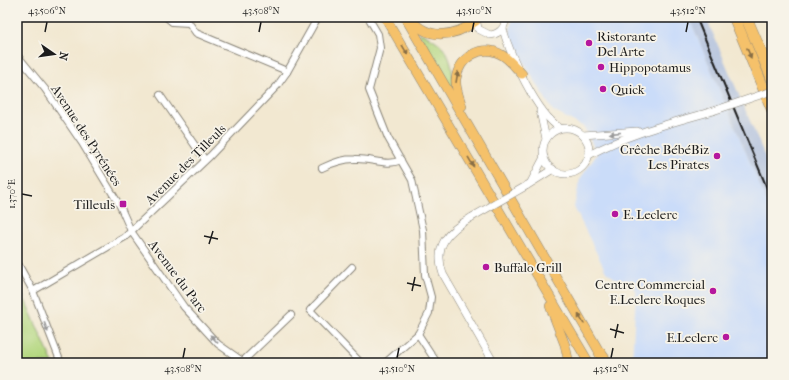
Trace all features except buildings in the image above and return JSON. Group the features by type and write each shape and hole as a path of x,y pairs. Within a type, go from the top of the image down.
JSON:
{"highway":[{"path":"734,17 772,108"},
{"path":"746,17 772,78"},
{"path":"600,353 606,363"}],"main road":[{"path":"384,17 589,363"},
{"path":"405,17 600,353"},
{"path":"409,17 419,27 438,34 456,33 476,19"},
{"path":"477,140 462,107 457,90 456,78 463,63 473,53 487,50 494,51 508,59 522,74"},
{"path":"543,286 565,345 569,363"}],"street":[{"path":"166,17 172,22 190,20 196,33 282,68 287,72"},
{"name":"Avenue des Tilleuls","path":"33,290 125,237 205,160 277,86 287,72 318,17"},
{"path":"368,17 378,34 380,48 369,90 388,138 408,170 415,190 423,230 424,275 431,297 429,313 418,334 385,363"},
{"path":"504,17 503,29 508,47 539,109 546,139"},
{"path":"476,19 481,32 494,35 508,47"},
{"path":"494,35 503,29"},
{"name":"Avenue des Pyrénées","path":"17,55 45,89 82,144 120,206 131,231"},
{"path":"589,155 603,147 648,130 713,111 772,91"},
{"path":"160,95 205,160"},
{"path":"539,109 551,123 560,128 573,128 583,135 587,141 589,155 584,166 573,172 561,173 553,169 544,156"},
{"path":"528,184 544,156 544,145 546,139 550,134 560,128"},
{"path":"583,135 648,130"},
{"path":"322,168 334,162 355,158 394,164 401,160"},
{"path":"494,363 443,274 439,260 441,247 453,228 553,169"},
{"name":"Avenue du Parc","path":"131,231 184,307 218,344 244,362"},
{"path":"17,262 33,290 61,363"},
{"path":"352,267 310,310 361,363"},
{"path":"244,362 291,315"},
{"path":"418,334 437,363"}],"shaded area":[{"path":"512,17 689,17 772,214 772,363 632,363 636,292 631,284 616,279 606,272 574,207 580,179 597,154 584,127 553,111 509,37"},
{"path":"689,17 706,17 772,173 772,214"}],"green space":[{"path":"418,32 438,43 448,56 451,63 453,94"},
{"path":"17,282 53,363 17,363"}],"railway":[{"path":"696,17 772,200"}],"place":[{"name":"Ristorante Del Arte","path":"589,43"},
{"name":"Hippopotamus","path":"601,67"},
{"name":"Quick","path":"603,89"},
{"name":"Crêche BébéBiz Les Pirates","path":"717,156"},
{"name":"Tilleuls","path":"123,204"},
{"name":"E. Leclerc","path":"615,214"},
{"name":"Buffalo Grill","path":"486,267"},
{"name":"Centre Commercial E.Leclerc Roques","path":"713,291"},
{"name":"E.Leclerc","path":"726,337"}]}
